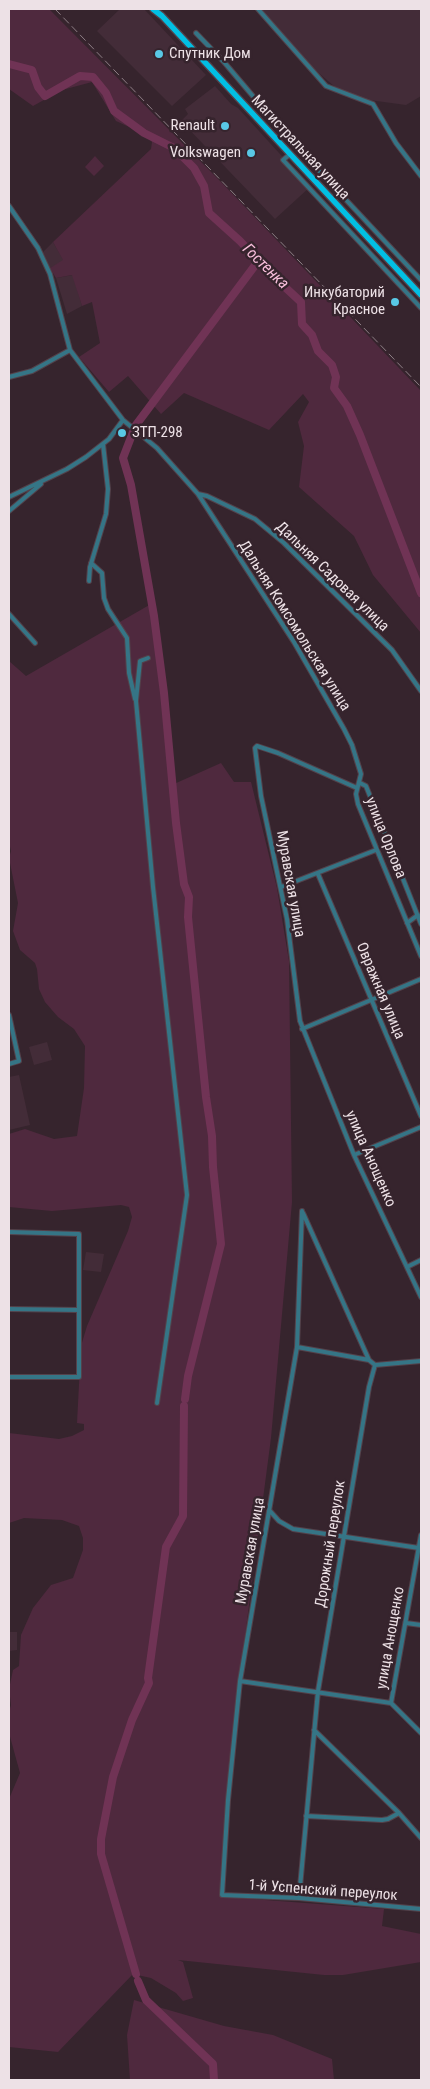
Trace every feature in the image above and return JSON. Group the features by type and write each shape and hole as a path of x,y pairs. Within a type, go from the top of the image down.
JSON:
{"main road":[{"name":"Магистральная улица","path":"153,9 162,16"},
{"name":"Магистральная улица","path":"157,9 289,155 421,295"}],"street":[{"path":"258,9 326,86 373,104 396,143 421,176"},
{"path":"196,33 293,143 421,280"},
{"path":"289,155 283,160 421,308"},
{"path":"9,206 38,248 50,274 70,350 32,371 9,377"},
{"name":"Дальняя Садовая улица","path":"70,350 123,420 157,448 198,494 207,496 255,519 284,543 392,650 421,691"},
{"path":"9,497 67,469 104,444 123,420"},
{"path":"89,581 91,563 106,514 108,489 104,444"},
{"path":"9,511 46,479"},
{"name":"Дальняя Комсомольская улица","path":"198,494 294,642 348,737 362,774"},
{"path":"91,563 102,573 104,598 108,610 127,638 130,673 136,701 152,887 188,1196 157,1403"},
{"path":"9,614 35,643"},
{"path":"136,701 140,661 148,658"},
{"name":"улица Орлова","path":"257,746 278,753 356,788"},
{"name":"Муравская улица","path":"257,746 254,748 254,751 261,796 281,887 302,1029"},
{"name":"улица Орлова","path":"362,774 360,783 356,788 358,804 421,956"},
{"path":"360,783 366,786 421,924"},
{"path":"281,887 376,850"},
{"name":"Овражная улица","path":"318,874 421,1116"},
{"path":"407,923 418,916"},
{"path":"302,1029 421,979"},
{"path":"9,1015 19,1062 9,1064"},
{"name":"улица Анощенко","path":"302,1029 354,1155 421,1297"},
{"path":"354,1155 421,1127"},
{"name":"Муравская улица","path":"222,1895 228,1800 240,1681 297,1347 302,1211 369,1360"},
{"path":"9,1232 80,1234 79,1377 9,1377"},
{"path":"407,1267 421,1260"},
{"path":"9,1309 79,1310"},
{"path":"297,1347 369,1360 375,1365 421,1361"},
{"name":"Дорожный переулок","path":"299,1898 318,1692 369,1387 375,1365"},
{"path":"270,1511 279,1521 293,1529 420,1546"},
{"name":"улица Анощенко","path":"421,1535 390,1703 421,1733"},
{"path":"406,1623 421,1625"},
{"path":"240,1681 390,1703"},
{"path":"314,1729 421,1838"},
{"path":"306,1816 382,1820 399,1814"},
{"name":"1-й Успенский переулок","path":"222,1895 299,1898 421,1909"}],"shaded area":[{"path":"9,9 49,9 223,184 421,391 421,633 373,575 354,536 299,487 304,446 298,422 309,402 303,394 269,430 184,393 161,414 128,376 109,392 79,357 100,343 92,302 82,306 72,275 56,278 50,268 63,260 53,242 151,149 152,142 147,135 116,121 92,82 62,90 33,106 9,89"},
{"path":"120,9 144,9 206,75 172,106 97,31"},
{"path":"259,9 421,9 421,96 406,105 347,97 308,64"},
{"path":"215,86 231,104 238,108 310,187 275,219 181,121 188,114 185,109"},
{"path":"95,156 104,166 94,176 85,167"},
{"path":"53,242 64,261 50,268 43,252"},
{"path":"73,275 82,306 67,314 56,278"},
{"path":"151,604 174,784 221,763 234,782 251,782 277,888 289,961 292,1202 271,1438 243,1651 226,1808 220,1892 226,1897 384,1909 382,1926 421,1934 421,1962 343,1975 324,1975 178,1960 183,1962 193,1998 183,2001 176,1993 151,1978 133,1974 58,2052 9,2047 9,1799 20,1773 9,1733 11,1705 9,1689 13,1670 19,1666 21,1635 33,1608 51,1585 73,1578 83,1550 83,1538 79,1526 62,1520 24,1518 9,1523 9,1433 59,1439 72,1436 84,1430 84,1424 77,1423 81,1346 87,1326 128,1231 132,1217 129,1207 121,1205 52,1211 9,1207 9,1134 25,1129 54,1139 77,1136 84,1088 85,1046 74,1029 58,1017 45,1002 39,989 35,963 20,950 13,931 18,903 9,858 11,851 9,842 9,661 26,676"},
{"path":"47,1042 52,1060 34,1065 29,1047"},
{"path":"19,1075 30,1125 9,1130 9,1077"},
{"path":"86,1252 104,1254 101,1272 83,1270"},
{"path":"9,1632 17,1632 17,1650 9,1651"},
{"path":"134,2000 224,2026 273,2035 332,2059 334,2080 130,2080 127,2035"}],"waterway":[{"name":"Гостенка","path":"9,64 32,70 38,87 45,96 80,76 93,77 106,93 114,111 144,133 174,148 194,168 204,186 209,213 301,302 302,324 312,335 318,351 332,365 336,377 334,388 347,406 360,435 421,593"},
{"path":"136,425 259,260"},
{"path":"133,432 123,458 131,485 154,616 164,693 176,823 184,884 189,897 188,917 206,1097 212,1136 213,1167 221,1244 188,1376 185,1399"},
{"path":"136,1974 101,1854 101,1839 113,1777 132,1720 149,1683 148,1678 166,1547 183,1516 184,1406"},
{"path":"138,1981 146,2000 213,2064 214,2080"}],"railway":[{"path":"55,9 421,387"}],"place":[{"name":"Спутник Дом","path":"159,54"},
{"name":"Renault","path":"225,126"},
{"name":"Volkswagen","path":"251,153"},
{"name":"Инкубаторий Красное","path":"395,302"},
{"name":"ЗТП-298","path":"122,433"}]}
